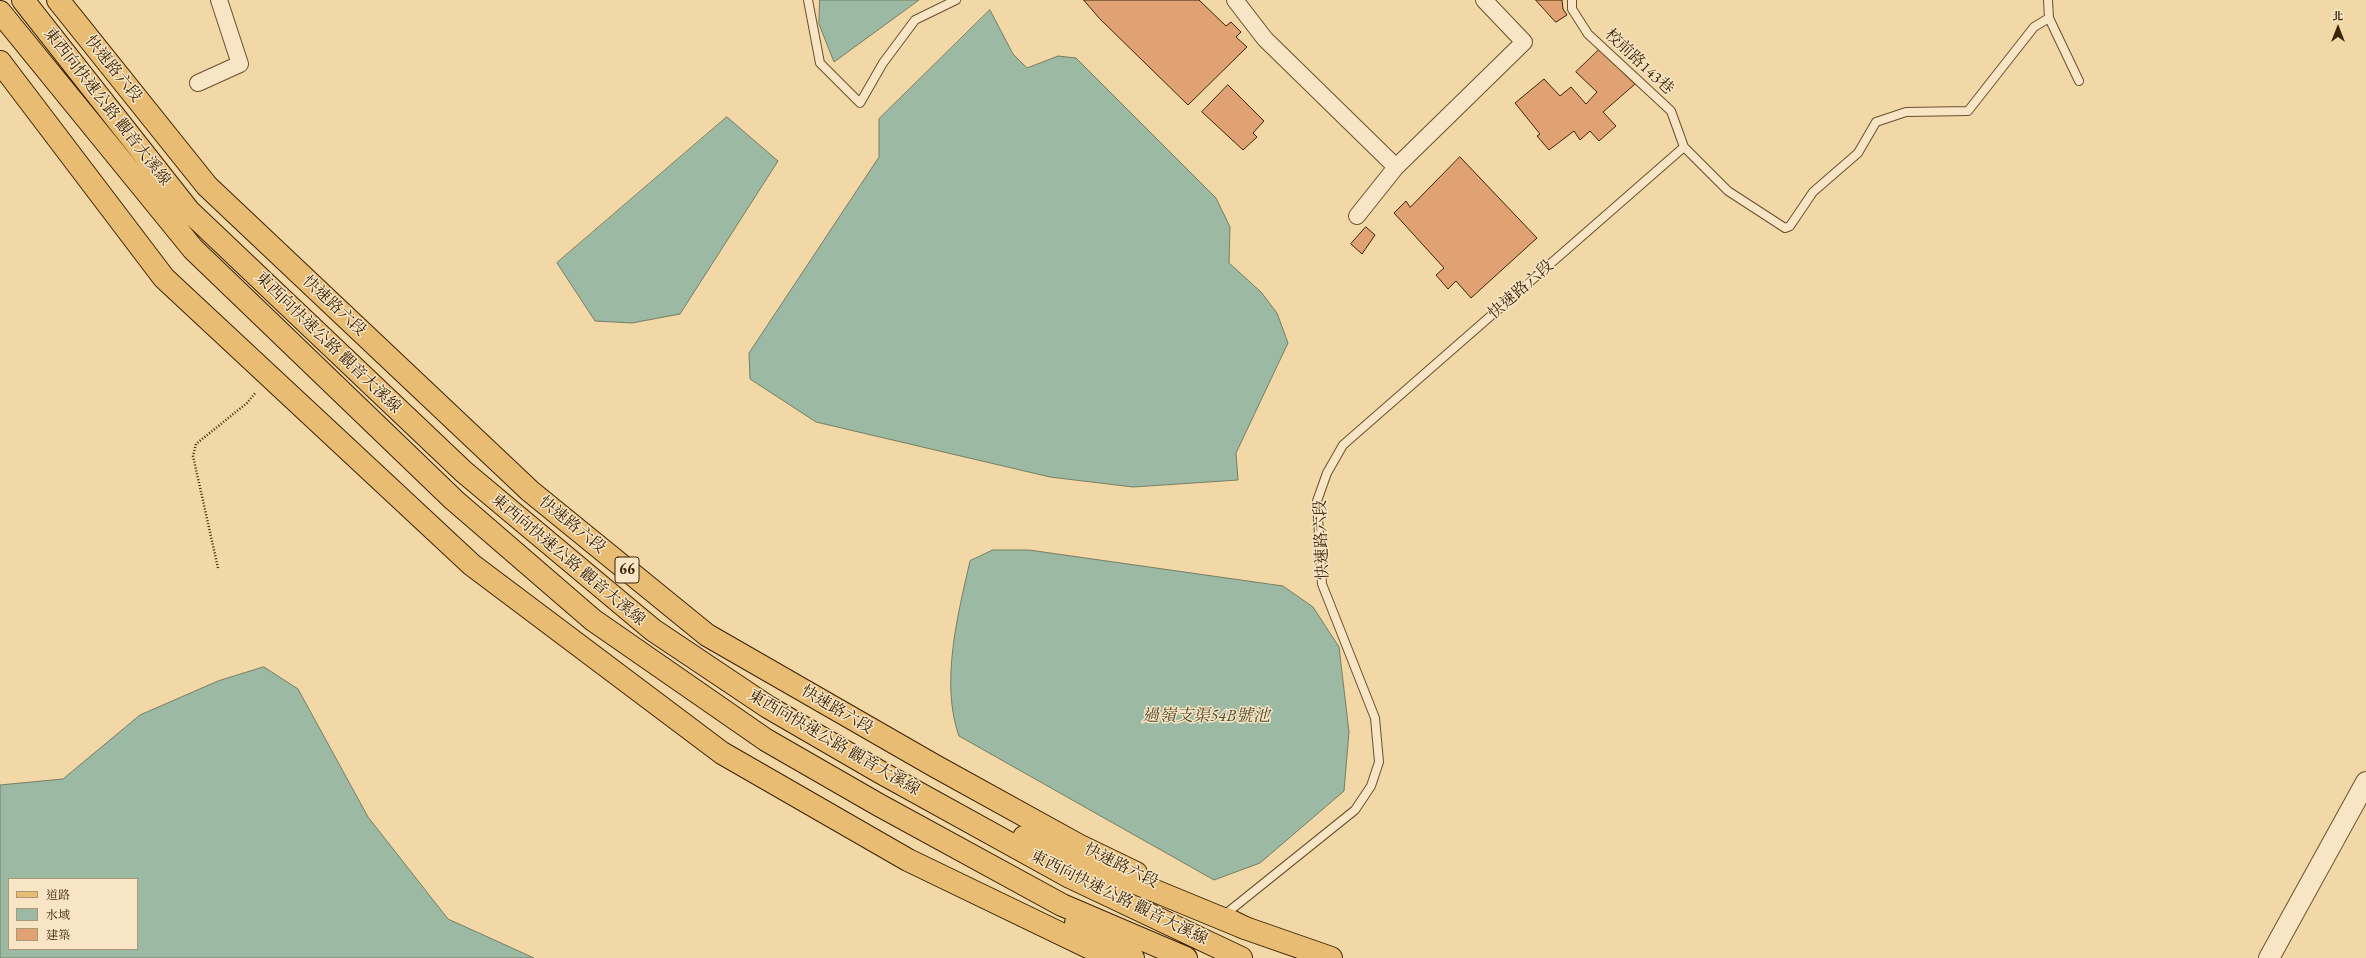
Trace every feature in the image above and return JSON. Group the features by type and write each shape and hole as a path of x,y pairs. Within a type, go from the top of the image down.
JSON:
{"main road":[{"name":"東西向快速公路 觀音大溪線","path":"23,0 189,211 464,472 653,630 768,706 1070,877 1241,958"},
{"name":"快速路六段","path":"58,0 207,186 530,491 707,635 1072,841 1245,928 1331,958"},
{"name":"東西向快速公路 觀音大溪線","path":"0,12 193,249 454,500 593,620 766,740 1062,905 1186,958"},
{"path":"0,62 164,278 472,565 722,753 908,860 1111,958"},
{"path":"929,798 1245,928"},
{"path":"915,824 1133,958"}],"street":[{"path":"198,83 240,64 218,0"},
{"path":"1235,0 1265,39 1396,167"},
{"path":"1357,216 1396,167 1524,42 1484,0"},
{"path":"2270,958 2366,782"}],"lane":[{"path":"808,0 820,63 860,103 883,63 915,20 956,0"},
{"name":"校前路143巷","path":"1572,0 1572,9 1588,34 1671,111 1684,147"},
{"path":"2048,0 2050,18 2079,81"},
{"path":"1684,147 1728,191 1785,228 1790,226 1813,192 1858,154 1876,122 1906,112 1968,111 2034,27 2050,18"},
{"name":"快速路六段","path":"1222,916 1355,810 1371,786 1379,762 1375,718 1322,584 1317,501 1327,473 1343,445 1684,147"}],"path":[{"path":"218,568 193,456 196,444 247,403 270,376"}],"water":[{"path":"820,0 919,0 834,62 819,24"},
{"path":"990,10 1013,54 1027,68 1058,56 1076,58 1216,198 1230,227 1229,263 1261,292 1277,313 1288,343 1236,453 1238,480 1133,487 1050,477 816,422 750,379 749,353 879,157 879,119"},
{"path":"727,117 778,161 680,314 632,323 595,321 557,263"},
{"name":"過嶺支渠54B號池","path":"993,550 1029,550 1283,586 1313,607 1339,647 1349,732 1344,791 1260,863 1214,880 959,736 951,694 951,671 956,626 970,561"},
{"path":"264,667 298,689 368,817 448,919 534,958 0,958 0,785 63,779 140,715 218,681"}],"building":[{"path":"1084,0 1199,0 1226,26 1231,22 1241,32 1236,37 1247,47 1188,105 1100,19"},
{"path":"1536,0 1562,0 1563,9 1567,15 1556,22"},
{"path":"1599,50 1635,84 1603,112 1616,126 1599,141 1590,131 1580,140 1574,131 1549,150 1537,136 1540,134 1515,103 1544,79 1560,96 1571,87 1586,104 1597,92 1576,72"},
{"path":"1228,85 1264,121 1253,133 1257,137 1243,150 1202,112"},
{"path":"1460,157 1537,238 1471,298 1456,281 1448,289 1436,275 1444,268 1394,213 1406,201 1410,207"},
{"path":"1366,227 1375,235 1362,254 1351,244"}]}
